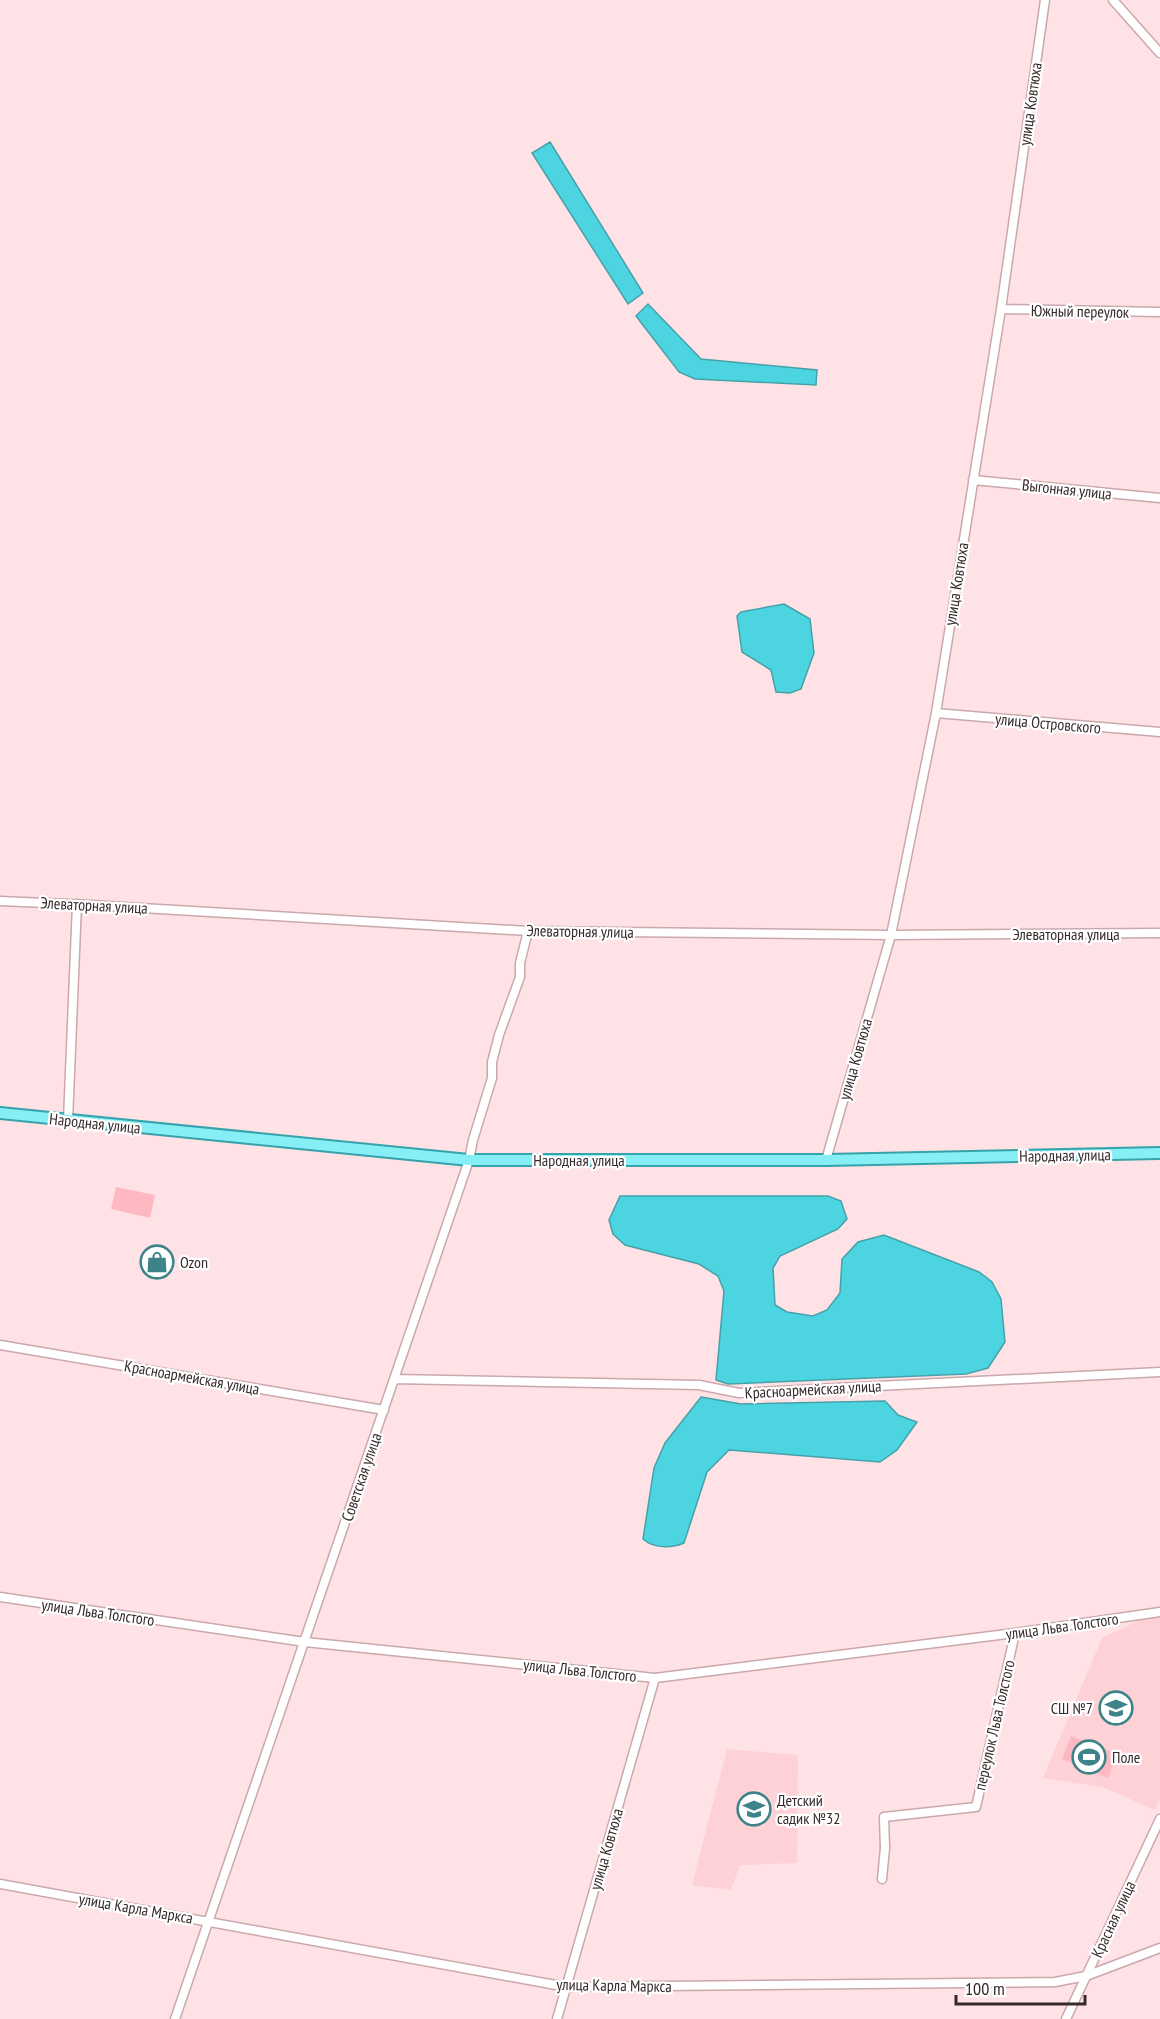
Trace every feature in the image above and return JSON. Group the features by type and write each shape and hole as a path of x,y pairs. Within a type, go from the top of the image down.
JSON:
{"main road":[{"name":"Народная улица","path":"0,1113 469,1160 826,1160 1160,1153"}],"street":[{"name":"улица Ковтюха","path":"826,1160 891,935 936,713 1001,309 1045,0"},
{"path":"1113,0 1160,53"},
{"name":"Южный переулок","path":"1001,309 1160,312"},
{"name":"Выгонная улица","path":"973,480 1160,498"},
{"name":"улица Островского","path":"936,713 1160,732"},
{"name":"Элеваторная улица","path":"0,901 528,931 891,935 1160,933"},
{"path":"68,1120 77,904"},
{"name":"Советская улица","path":"175,2019 469,1160 492,1078 492,1062 499,1035 520,977 520,963 528,931"},
{"name":"Красноармейская улица","path":"0,1345 384,1410"},
{"name":"Красноармейская улица","path":"394,1379 699,1385 739,1393 1160,1372"},
{"name":"улица Льва Толстого","path":"0,1598 305,1642 655,1678 1015,1633 1160,1612"},
{"name":"переулок Льва Толстого","path":"882,1879 885,1848 884,1817 976,1807 1015,1633"},
{"name":"улица Ковтюха","path":"557,2019 655,1678"},
{"name":"Красная улица","path":"1066,2019 1160,1819"},
{"name":"улица Карла Маркса","path":"0,1884 567,1987 1055,1982 1086,1976 1160,1948"}],"shaded area":[{"path":"116,1187 155,1195 150,1218 111,1209"},
{"name":"СШ №7","path":"1154,1613 1160,1614 1160,1799 1155,1810 1102,1787 1043,1778 1102,1638"},
{"name":"Поле","path":"1071,1736 1117,1754 1108,1778 1062,1759"},
{"name":"Детский садик №32","path":"727,1749 798,1755 797,1863 740,1865 731,1890 692,1885"}],"water":[{"path":"550,142 643,293 628,304 532,153"},
{"path":"648,304 701,359 817,370 816,385 695,379 679,372 636,316"},
{"path":"784,604 810,619 814,653 801,689 790,693 776,692 771,670 742,652 737,616 741,612"},
{"path":"620,1196 828,1196 841,1201 847,1219 838,1229 780,1256 773,1268 775,1305 787,1312 813,1316 827,1310 840,1293 842,1259 858,1242 884,1235 979,1272 992,1282 1001,1299 1005,1342 988,1368 966,1374 728,1384 716,1380 724,1291 718,1276 699,1264 625,1245 613,1234 609,1220"},
{"path":"701,1397 741,1404 885,1401 898,1415 917,1422 897,1450 880,1462 729,1450 707,1472 684,1543 669,1547 652,1545 643,1539 654,1468 665,1443"}],"place":[{"name":"Ozon","path":"157,1262"},
{"name":"СШ №7","path":"1116,1708"},
{"name":"Поле","path":"1089,1757"},
{"name":"Детский садик №32","path":"754,1809"}]}
